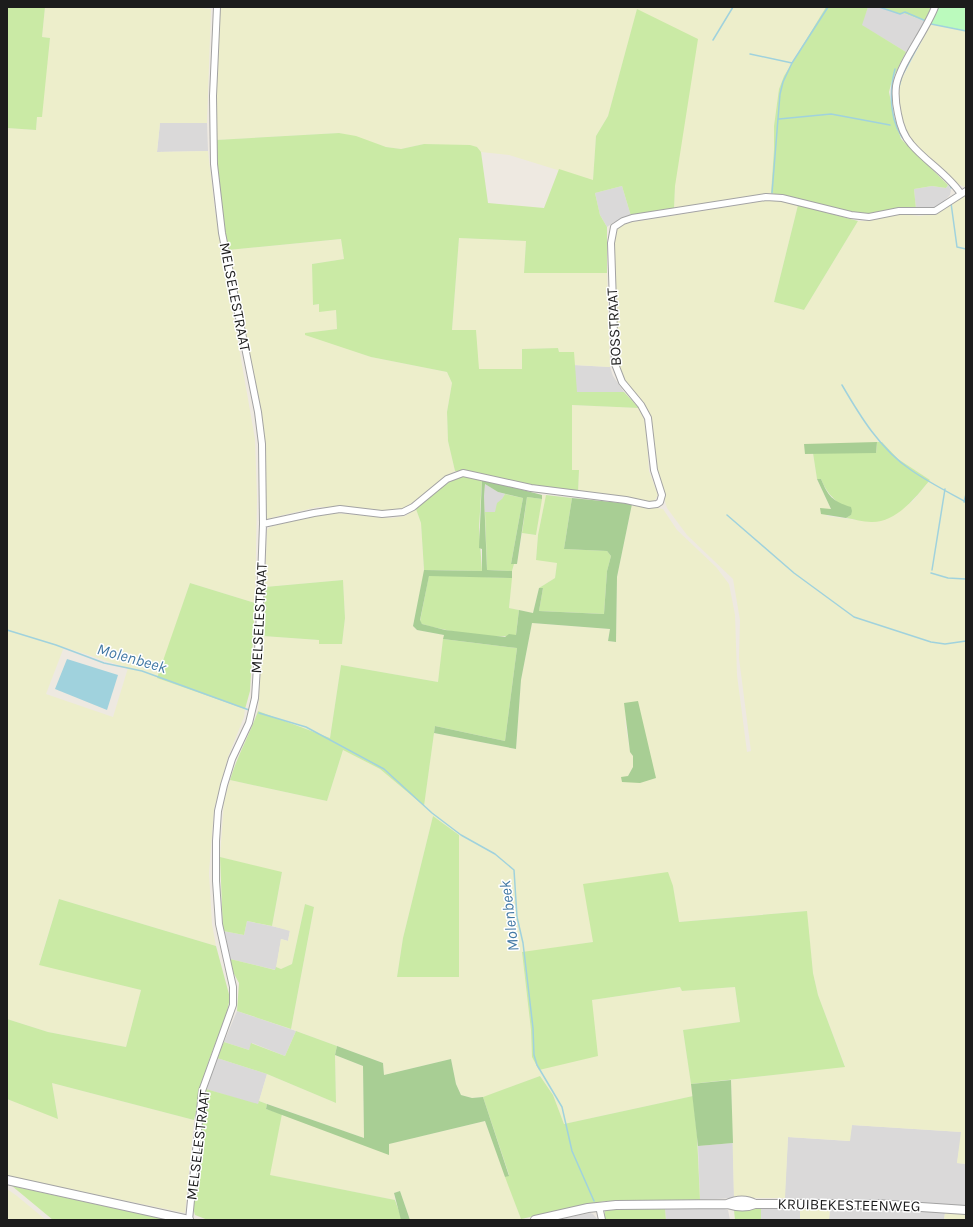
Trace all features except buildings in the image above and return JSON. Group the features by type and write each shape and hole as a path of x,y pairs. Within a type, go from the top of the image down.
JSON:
{"street":[{"name":"MELSELESTRAAT","path":"189,1220 202,1091 233,1004 232,987 219,924 216,881 216,841 218,811 224,785 232,759 249,723 255,698 263,524 262,444 258,412 222,233 214,164 213,96 217,7"},
{"name":"BOSSTRAAT","path":"263,524 340,509 382,514 403,512 413,507 447,479 463,473 531,488 626,500 649,505 660,502 662,495 654,470 648,418 641,404 622,382 617,373 613,354 611,243 614,226 623,220 632,218 773,197 861,217 869,217 899,211 930,212 940,209 963,192 906,138 902,129 896,105 896,85 899,75 926,28 935,7"},
{"path":"7,1180 189,1220"},
{"name":"KRUIBEKESTEENWEG","path":"535,1220 599,1206 727,1204 736,1201 747,1201 756,1204 876,1204 966,1210"},
{"path":"599,1206 602,1220"}],"shaded area":[{"path":"868,7 879,7 900,14 903,13 925,21 906,52 861,25"},
{"path":"160,123 207,123 208,151 157,152"},
{"path":"948,185 951,190 950,195 941,204 934,208 916,209 914,189 932,186 946,188"},
{"path":"622,186 631,216 614,222 607,227 600,215 595,193"},
{"path":"574,365 610,367 613,376 624,392 576,392"},
{"path":"485,484 498,492 505,494 496,512 485,512"},
{"path":"247,921 290,930 288,941 281,939 276,970 230,959 223,931 244,935"},
{"path":"237,1011 296,1031 285,1056 252,1043 249,1050 224,1042"},
{"path":"217,1058 267,1074 258,1105 206,1089"},
{"path":"852,1125 962,1132 957,1163 966,1164 966,1214 945,1213 944,1220 829,1220 830,1208 800,1208 800,1220 761,1220 761,1208 784,1207 788,1137 849,1141"},
{"path":"733,1143 734,1198 700,1200 698,1146"},
{"path":"721,1208 728,1210 730,1220 666,1220 665,1209"},
{"path":"590,1213 593,1214 598,1220 557,1220"}],"green space":[{"path":"7,7 45,7 42,37 50,38 42,117 37,117 36,130 7,128"},
{"path":"45,7 192,7 211,9 207,123 160,123 157,152 208,151 215,211 255,439 257,497 255,603 190,583 158,678 245,709 244,717 228,757 214,809 209,873 212,924 216,946 59,899 39,964 141,990 126,1047 48,1032 7,1019 7,128 36,130 37,117 41,117 50,38 42,37","holes":["64,647 128,668 113,717 46,694"]},
{"path":"218,7 826,7 784,76 779,89 774,126 771,193 674,209 675,186 637,10 608,116 596,136 593,181 509,155 481,152 477,147 424,144 401,149 386,147 339,133 216,140 215,101"},
{"path":"826,7 868,7 862,25 906,52 892,80 889,92 894,117 901,139 948,185 946,188 932,186 914,189 916,209 869,215 853,214 771,193 774,126 779,89 784,76"},
{"path":"879,7 931,7 925,21 903,13 900,14"},
{"path":"937,7 966,7 966,31 931,24"},
{"path":"637,9 698,39 675,186 674,209 631,216 622,186 595,193 600,215 607,227 607,273 524,273 526,241 459,238 452,330 476,330 479,369 522,369 522,349 558,348 559,352 574,352 577,392 624,392 639,408 572,405 572,470 579,470 578,493 545,490 469,472 455,471 448,441 447,412 452,383 447,372 371,357 305,335 305,333 337,329 336,310 319,312 319,304 313,305 312,264 344,259 341,239 228,250 220,206 216,140 339,133 356,136 386,147 401,149 424,144 470,145 477,147 481,152 488,203 544,208 559,169 593,180 596,136 608,116"},
{"path":"931,24 966,31 965,187 957,184 917,148 907,137 904,128 898,95 898,86"},
{"path":"966,194 966,1164 957,1163 961,1132 852,1125 850,1141 788,1137 785,1198 734,1198 731,1080 845,1066 818,995 813,973 806,911 678,922 673,886 593,942 522,953 531,1030 532,1057 592,1000 681,987 682,991 735,987 740,1022 683,1030 693,1096 564,1124 553,1095 540,1076 484,1097 472,1098 461,1095 456,1084 451,1059 384,1075 383,1063 291,1029 314,907 305,904 292,964 281,969 276,967 281,939 288,941 290,931 272,926 282,873 220,857 224,801 230,780 327,801 343,750 380,769 424,805 434,733 516,749 521,680 532,623 610,629 608,641 616,642 617,577 632,504 663,509 677,530 716,567 729,584 735,615 737,675 747,752 751,751 739,658 740,620 733,579 687,535 667,508 658,478 650,417 646,408 618,371 614,231 619,226 627,223 764,201 778,201 798,205 774,302 804,310 858,221 868,221 901,214 919,216 936,214","holes":["882,442 898,459 930,480 913,501 890,517 872,522 827,516 831,509 817,479 813,453","624,715 640,783 628,776 633,767 633,756 630,751","433,816 459,835 459,977 397,977 403,938"]},
{"path":"798,205 858,221 804,310 774,302"},
{"path":"459,238 526,241 524,273 607,273 610,367 574,365 574,352 559,352 558,348 522,349 522,369 478,369 452,331"},
{"path":"341,239 344,259 312,264 314,305 319,304 336,310 337,329 306,333 371,357 447,372 452,383 447,412 448,441 455,471 404,510 391,512 318,507 266,519 260,409 228,250"},
{"path":"572,405 639,408 646,424 649,471 658,495 654,502 648,503 578,493 579,470 572,470"},
{"path":"877,442 882,442 898,459 930,480 905,508 889,518 880,521 865,522 846,518 851,515 827,491 821,479 817,479 813,453 876,453"},
{"path":"877,442 876,453 805,454 804,444"},
{"path":"462,476 482,479 479,528 482,571 424,570 421,523 416,509 443,486"},
{"path":"482,479 542,495 542,499 527,497 517,564 511,564 523,498 498,492 485,484 484,496 487,570 512,571 512,578 429,576 420,620 422,624 445,630 505,637 509,634 516,635 519,610 533,613 539,588 543,588 539,611 604,614 607,571 611,556 607,551 564,549 572,498 632,504 617,577 616,642 608,641 610,629 532,623 521,680 516,749 434,733 435,726 505,741 517,648 443,639 444,635 417,630 413,626 424,570 482,571 482,549 479,548"},
{"path":"817,479 821,479 826,490 835,500 851,507 851,515 846,518 821,514 820,508 831,509"},
{"path":"505,494 523,498 511,564 514,564 512,571 487,570 485,512 495,512 497,503"},
{"path":"542,495 546,495 538,535 536,559 557,563 555,578 539,588 533,613 509,608 512,571 514,564 517,564 522,533 536,535"},
{"path":"546,495 572,498 564,549 607,551 611,556 607,571 604,614 539,611 543,588 539,588 555,578 557,563 536,560 538,535"},
{"path":"527,497 542,499 536,535 522,533"},
{"path":"416,509 421,523 424,572 413,626 417,630 444,635 438,682 341,665 330,738 258,711 263,636 319,640 319,644 342,644 345,618 343,580 265,587 267,530 270,527 297,519 334,513 392,518 405,516"},
{"path":"429,575 512,578 509,608 519,610 516,635 483,636 456,632 422,624 420,621"},
{"path":"343,580 345,618 342,644 319,644 319,640 263,636 265,587"},
{"path":"190,583 255,603 250,691 245,709 157,678"},
{"path":"443,639 517,648 505,741 435,726 424,806 380,769 343,750 327,801 230,780 236,762 258,711 330,738 341,665 438,682"},
{"path":"638,701 656,778 640,783 622,782 621,777 628,776 633,767 633,756 630,752 624,703"},
{"path":"433,816 459,835 459,977 397,977 403,938"},
{"path":"220,857 282,872 272,926 247,921 244,935 223,931"},
{"path":"668,872 673,886 679,922 807,911 813,973 818,995 845,1067 691,1084 683,1030 740,1022 735,987 682,991 680,987 592,1000 598,1056 539,1070 532,1057 531,1030 522,952 593,942 583,884"},
{"path":"59,899 216,946 230,998 226,1016 209,1060 194,1120 52,1083 58,1119 7,1099 7,1019 48,1032 126,1047 141,990 39,965"},
{"path":"305,904 314,907 291,1029 237,1011 239,983 233,972 230,959 275,970 276,967 281,969 292,964"},
{"path":"296,1031 337,1046 335,1055 336,1103 267,1074 217,1058 224,1042 249,1050 251,1043 285,1056"},
{"path":"337,1046 383,1063 384,1075 451,1059 456,1084 461,1095 472,1098 483,1097 509,1176 505,1177 485,1121 389,1144 389,1155 266,1109 267,1104 364,1138 363,1066 335,1055"},
{"path":"335,1055 363,1066 364,1138 259,1101 267,1074 336,1103"},
{"path":"540,1076 553,1095 564,1124 693,1096 697,1135 700,1200 605,1201 521,1219 505,1177 509,1175 483,1097"},
{"path":"731,1080 733,1143 698,1146 691,1084"},
{"path":"52,1083 194,1120 185,1213 7,1176 7,1099 58,1118"},
{"path":"206,1089 258,1104 259,1101 267,1104 266,1109 282,1114 270,1175 395,1200 402,1220 208,1220 195,1215 193,1208"},
{"path":"282,1114 389,1154 388,1144 485,1121 521,1219 410,1220 400,1191 394,1193 395,1200 269,1175"},
{"path":"12,1186 168,1220 53,1220"},
{"path":"7,1189 17,1196 46,1220 7,1220"},
{"path":"400,1191 410,1220 401,1220 394,1193"},
{"path":"761,1208 761,1220 735,1220 734,1210"},
{"path":"800,1208 830,1208 829,1220 800,1220"},
{"path":"611,1209 665,1209 666,1220 604,1220 605,1211"},
{"path":"945,1213 966,1214 966,1220 944,1220"}],"water":[{"path":"67,659 118,675 107,710 55,689"}],"waterway":[{"path":"713,40 733,7"},
{"path":"750,54 792,63 828,7"},
{"path":"879,7 900,14 905,12 926,21"},
{"path":"898,90 902,76 933,18"},
{"path":"931,24 966,31"},
{"path":"772,193 780,94 783,82 792,63"},
{"path":"895,69 891,98 892,108 897,127 901,136 907,143"},
{"path":"779,119 831,114 890,125"},
{"path":"917,147 928,157"},
{"path":"949,183 951,188"},
{"path":"951,203 957,247 966,249"},
{"path":"842,385 880,442 900,462 938,487 966,502"},
{"path":"932,570 945,489"},
{"path":"964,502 966,494"},
{"path":"727,515 794,573 854,617 931,642 945,644 966,641"},
{"path":"931,573 948,578 966,579"},
{"name":"Molenbeek","path":"7,630 56,645 104,663 142,671 249,710"},
{"name":"Molenbeek","path":"259,713 306,727 384,769 432,813 461,835 495,854 514,870 517,917 523,943 533,1028 534,1055 537,1065 562,1107 572,1151 594,1201"}]}
